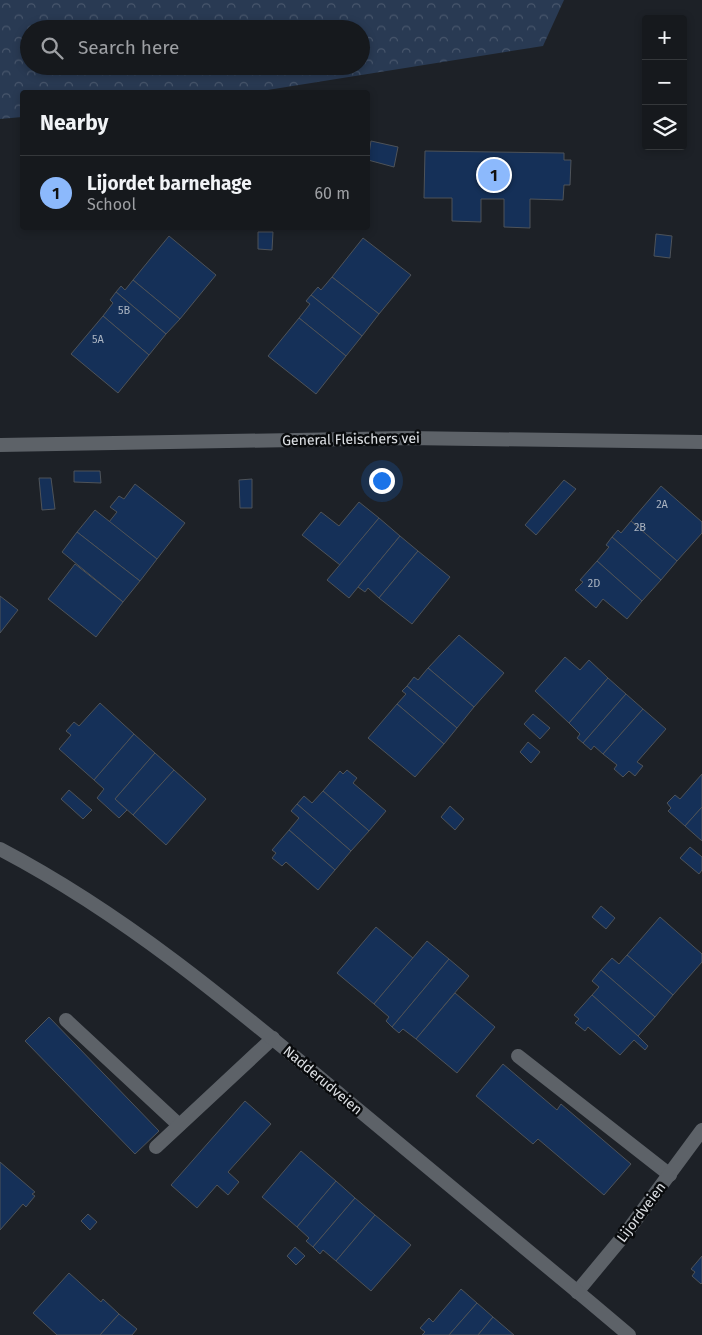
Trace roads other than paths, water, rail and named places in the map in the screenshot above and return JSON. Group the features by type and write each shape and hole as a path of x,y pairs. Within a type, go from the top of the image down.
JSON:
{"street":[{"name":"General Fleischers vei","path":"0,445 407,438 702,442"},
{"name":"Nadderudveien","path":"0,849 49,876 131,929 217,992 629,1335"},
{"path":"66,1020 180,1124"},
{"path":"156,1146 273,1038"},
{"path":"518,1056 670,1175"},
{"name":"Lijordveien","path":"577,1292 626,1233 702,1130"}],"place":[{"name":"Lijordet barnehage","path":"494,175"}]}
